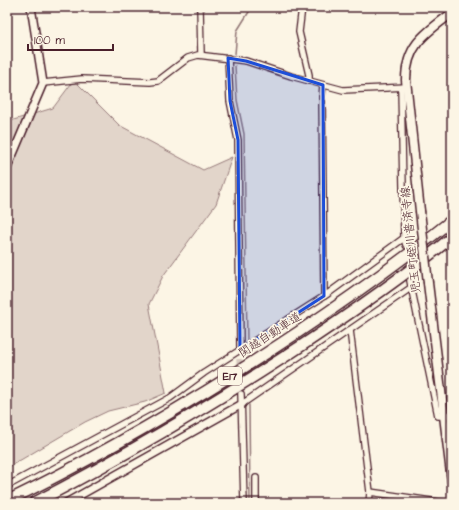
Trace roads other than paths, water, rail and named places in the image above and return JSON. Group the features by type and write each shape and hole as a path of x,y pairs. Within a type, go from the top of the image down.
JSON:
{"highway":[{"name":"関越自動車道","path":"7,501 50,480 178,409 296,334 452,220"},
{"name":"E17","path":"34,503 144,443 213,402 354,311 448,240"}],"main road":[{"name":"児玉町蛭川普済寺線","path":"452,13 420,38 409,58 404,87 452,482"}],"street":[{"path":"7,168 43,83 31,7"},
{"path":"200,7 201,55"},
{"path":"302,7 299,32 309,81"},
{"path":"43,83 82,79 150,82 158,81 188,58 201,55 246,61 343,90 357,91 404,87 404,238 406,244"},
{"path":"228,58 230,101 238,146 239,359"},
{"path":"323,85 324,296"},
{"path":"7,486 170,398 204,373 324,296 404,238"},
{"path":"410,281 438,416 452,414"},
{"path":"66,503 242,404 412,287"},
{"path":"350,330 370,492 368,503"},
{"path":"241,394 244,503"},
{"path":"256,478 256,503"},
{"path":"370,492 415,501 445,503"}],"waterway":[{"path":"235,54 237,31 252,7"},
{"path":"235,66 237,100 244,134 247,342"},
{"path":"249,405 250,503"}],"tunnel":[{"path":"406,245 410,281"},
{"path":"239,359 241,386"}]}
